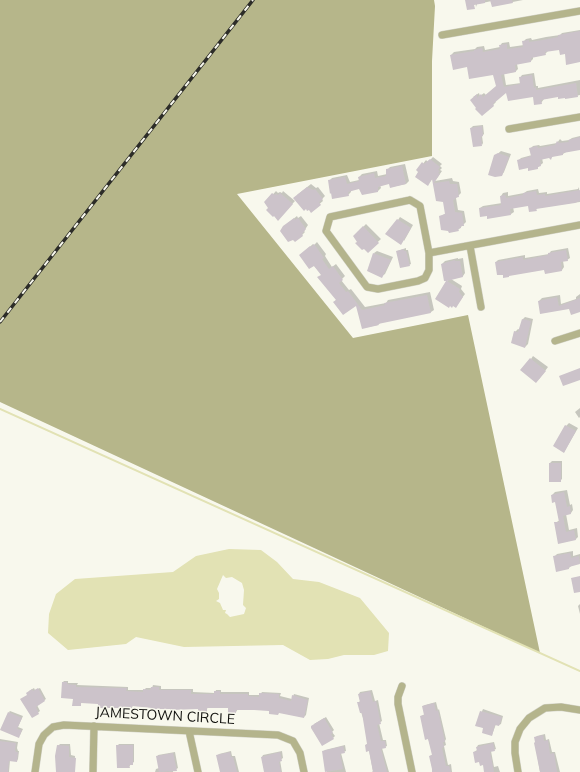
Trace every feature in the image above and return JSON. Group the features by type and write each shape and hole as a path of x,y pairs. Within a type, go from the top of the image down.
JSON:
{"street":[{"path":"442,35 580,11"},
{"path":"509,129 580,117"},
{"path":"410,200 420,206 429,253 428,270 425,278 418,281 378,289 367,287 326,232 330,217 410,200"},
{"path":"429,253 580,225"},
{"path":"470,246 481,307"},
{"path":"554,341 580,333"},
{"path":"402,686 398,697 398,704 412,772"},
{"path":"518,772 515,742 520,729 529,718 545,708 561,707 580,710"},
{"name":"JAMESTOWN CIRCLE","path":"35,772 39,744 44,734 53,727 64,725 278,734 293,742 300,753 304,772"},
{"path":"93,772 94,726"},
{"path":"189,731 198,772"}],"shaded area":[{"path":"0,0 434,0 432,61 432,156 237,194 353,338 468,315 540,653 0,402"},
{"path":"229,549 261,550 277,562 293,579 319,582 360,598 389,633 388,651 374,655 344,655 328,659 310,660 283,645 184,647 136,637 126,644 68,650 48,633 49,614 56,594 75,579 173,572 196,556","holes":["223,575 226,578 232,577 242,583 244,590 243,605 246,608 244,614 230,617 225,613 226,610 223,610 220,603 216,601 219,599 217,589"]}],"building":[{"path":"465,0 485,0 485,3 474,5 475,9 467,10"},
{"path":"490,0 512,0 513,3 492,7"},
{"path":"580,31 580,62 566,65 565,54 560,55 559,50 545,52 546,55 531,58 531,62 515,65 516,72 501,75 504,87 520,84 519,77 532,75 534,88 536,87 536,90 576,83 578,97 558,99 558,97 541,100 542,104 534,105 533,97 508,101 506,93 482,116 475,109 476,108 470,100 477,94 477,98 481,94 483,97 496,86 493,75 469,79 467,67 453,70 450,55 474,51 482,48 483,52 500,49 499,45 507,44 507,49 523,47 522,41 529,40 529,42 543,40 558,37 558,35"},
{"path":"482,126 482,146 473,147 470,128"},
{"path":"580,137 580,150 563,153 563,155 552,157 551,160 549,158 540,160 541,166 538,167 538,169 528,171 528,168 519,170 517,160 531,156 529,148 555,145 557,141 559,143 569,142 568,140"},
{"path":"498,153 509,157 502,176 495,177 488,175 494,155"},
{"path":"430,159 440,167 438,170 440,171 438,173 440,174 434,183 449,181 450,184 457,184 459,197 453,200 455,212 462,213 464,226 461,226 461,228 458,229 459,231 449,233 448,231 441,230 439,216 445,214 443,202 436,201 432,179 428,186 415,177 418,172 416,170 422,162 424,164"},
{"path":"402,166 406,184 390,188 389,184 378,187 378,192 362,195 359,189 348,192 349,196 332,199 328,180 345,177 347,184 359,181 358,177 374,173 375,178 386,176 386,169"},
{"path":"307,187 313,190 315,189 323,199 319,202 321,205 311,213 306,209 304,211 293,198"},
{"path":"580,190 580,201 575,203 536,209 537,211 529,212 528,206 510,209 511,215 487,219 487,216 480,217 479,208 501,205 500,196 505,195 506,198 536,191 537,195 545,194 545,196"},
{"path":"272,193 278,195 280,193 293,204 278,221 266,210 268,208 264,202"},
{"path":"294,218 295,220 298,218 306,229 302,234 303,236 295,242 293,240 288,242 280,231 283,226"},
{"path":"397,219 411,228 401,245 385,234"},
{"path":"363,226 379,243 368,253 364,249 362,250 355,243 357,242 353,236"},
{"path":"314,244 324,258 322,259 329,269 333,266 343,280 339,283 346,292 348,291 362,310 385,305 384,303 427,295 431,313 378,324 379,325 362,329 356,306 343,315 333,302 336,300 317,277 321,275 314,266 309,269 299,255"},
{"path":"404,249 404,251 406,251 410,266 400,268 396,251"},
{"path":"566,250 568,261 561,262 562,271 545,274 544,270 503,278 503,275 497,275 495,262 523,257 523,260"},
{"path":"373,253 391,260 382,278 367,271"},
{"path":"455,260 460,261 463,277 447,281 460,289 459,292 463,297 456,308 453,306 452,308 450,306 449,308 435,299 446,281 444,281 441,264"},
{"path":"557,297 559,306 580,298 580,312 571,315 569,309 540,314 538,301"},
{"path":"522,319 531,321 525,348 511,343 514,331 518,332"},
{"path":"530,358 546,371 536,383 520,370"},
{"path":"580,368 580,380 563,386 559,376"},
{"path":"565,425 576,431 564,453 553,446"},
{"path":"549,463 561,463 561,482 549,482"},
{"path":"564,492 567,507 570,506 571,514 563,516 566,532 574,530 576,540 558,544 554,522 559,522 555,502 552,503 551,495"},
{"path":"570,553 571,558 579,556 580,564 569,567 569,569 556,572 553,556"},
{"path":"580,576 580,592 574,593 571,578"},
{"path":"62,682 76,685 76,687 127,688 126,691 143,692 143,689 150,690 151,687 159,687 159,690 191,690 191,694 214,694 214,691 220,691 220,694 248,694 248,696 259,697 259,693 279,694 279,698 291,701 292,695 308,700 304,718 279,713 278,715 269,714 269,711 254,710 236,710 236,713 228,713 228,708 207,708 207,712 198,712 198,709 170,710 132,706 132,708 98,708 98,704 81,703 81,706 72,706 73,699 61,698"},
{"path":"38,688 45,701 36,707 39,714 32,718 20,699 27,695 26,693 32,689 33,691"},
{"path":"370,691 373,702 376,701 381,724 377,725 381,741 385,741 386,748 381,749 387,772 373,772 369,751 366,752 365,745 367,744 362,713 360,713 357,702 360,702 358,694"},
{"path":"434,703 436,711 438,710 445,742 443,742 444,747 442,748 446,766 449,766 451,772 432,772 429,756 432,755 428,739 425,740 420,716 424,715 422,706"},
{"path":"480,711 502,717 499,726 495,725 492,736 482,733 483,728 475,726"},
{"path":"8,712 22,718 17,729 22,730 19,738 0,730"},
{"path":"324,718 333,733 331,734 334,739 322,746 311,726"},
{"path":"543,735 544,741 548,740 550,754 554,753 557,772 540,772 534,737"},
{"path":"0,741 16,743 15,750 18,752 17,762 9,761 8,772 0,772"},
{"path":"493,743 495,751 490,752 494,772 484,772 483,765 480,766 479,762 475,763 473,752 477,751 476,747"},
{"path":"57,745 69,746 69,757 76,758 75,772 56,772 55,756"},
{"path":"116,745 133,745 133,765 129,765 130,768 117,768"},
{"path":"343,746 345,753 340,754 343,769 325,772 322,751"},
{"path":"230,752 237,772 220,772 216,755"},
{"path":"280,752 282,761 279,762 281,772 264,772 261,757"},
{"path":"173,753 177,771 159,772 156,756"}],"waterway":[{"path":"0,409 580,671"}],"railway":[{"path":"0,322 253,0"}]}
